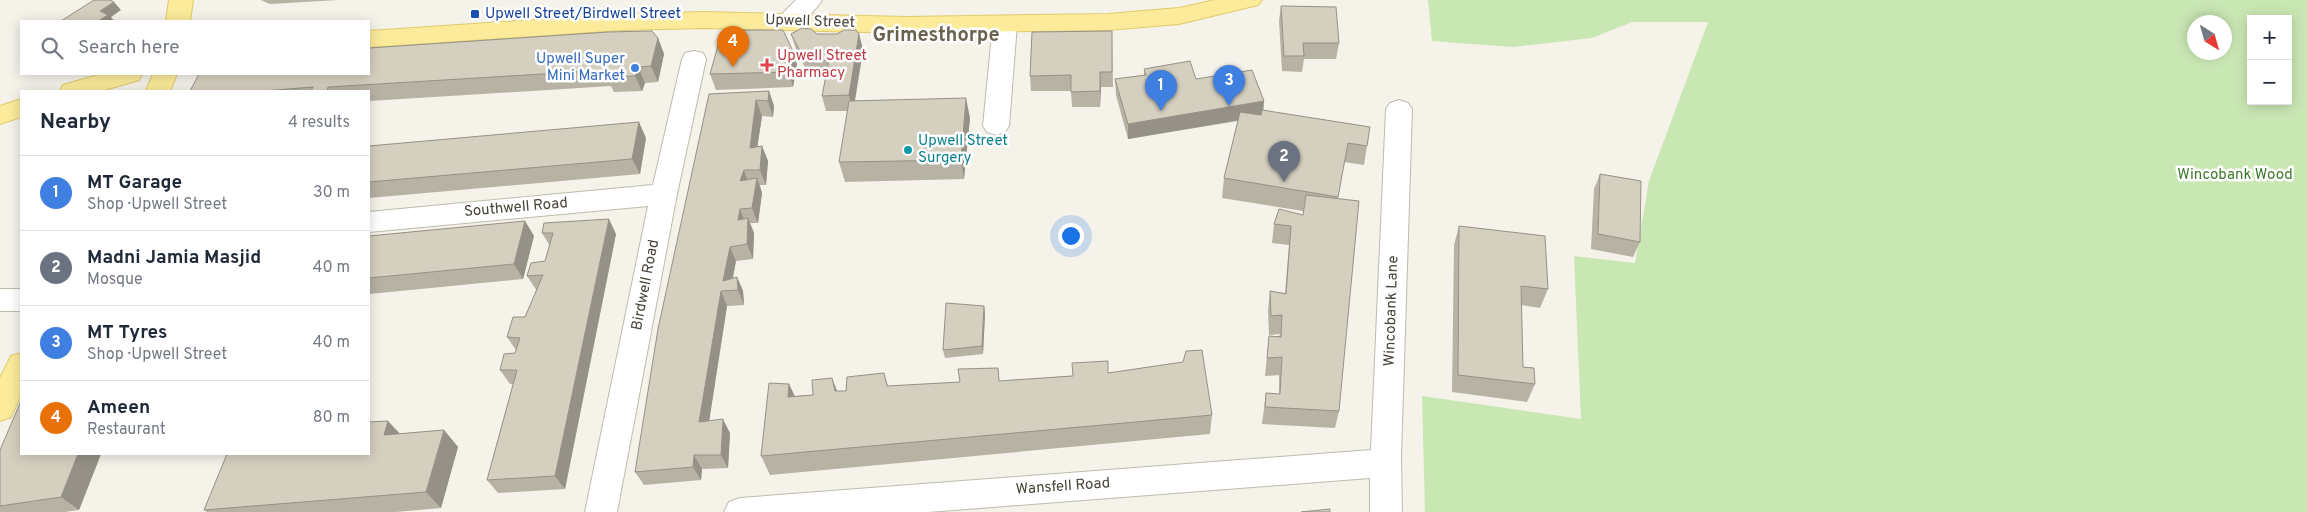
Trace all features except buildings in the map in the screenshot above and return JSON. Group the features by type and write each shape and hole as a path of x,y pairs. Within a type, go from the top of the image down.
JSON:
{"main road":[{"path":"178,20 181,0"},
{"name":"Upwell Street","path":"370,39 622,22 787,20 906,25 1144,20 1178,16 1250,0"},
{"path":"75,90 127,75"},
{"path":"158,90 165,75"},
{"path":"0,115 20,108"},
{"path":"0,408 20,367"}],"street":[{"path":"787,20 810,0"},
{"path":"996,126 1005,24"},
{"name":"Birdwell Road","path":"601,512 664,194 694,58"},
{"name":"Wincobank Lane","path":"1386,512 1386,463 1399,110"},
{"name":"Southwell Road","path":"370,222 664,194"},
{"path":"0,300 20,300"},
{"name":"Wansfell Road","path":"740,512 1386,463"}],"green space":[{"name":"Wincobank Wood","path":"1428,0 2307,0 2307,512 1425,512 1422,396 1581,419 1574,256 1635,263 1649,181 1708,22 1632,22 1592,38 1513,47 1432,41"}],"place":[{"name":"Upwell Street/Birdwell Street","path":"475,14"},
{"name":"Upwell Street Pharmacy","path":"767,65"},
{"name":"Ameen","path":"733,67"},
{"name":"Upwell Super Mini Market","path":"635,68"},
{"name":"MT Tyres","path":"1229,106"},
{"name":"MT Garage","path":"1161,111"},
{"name":"Upwell Street Surgery","path":"908,150"},
{"name":"Madni Jamia Masjid","path":"1284,182"}],"district":[{"name":"Grimesthorpe","path":"936,36"}]}
